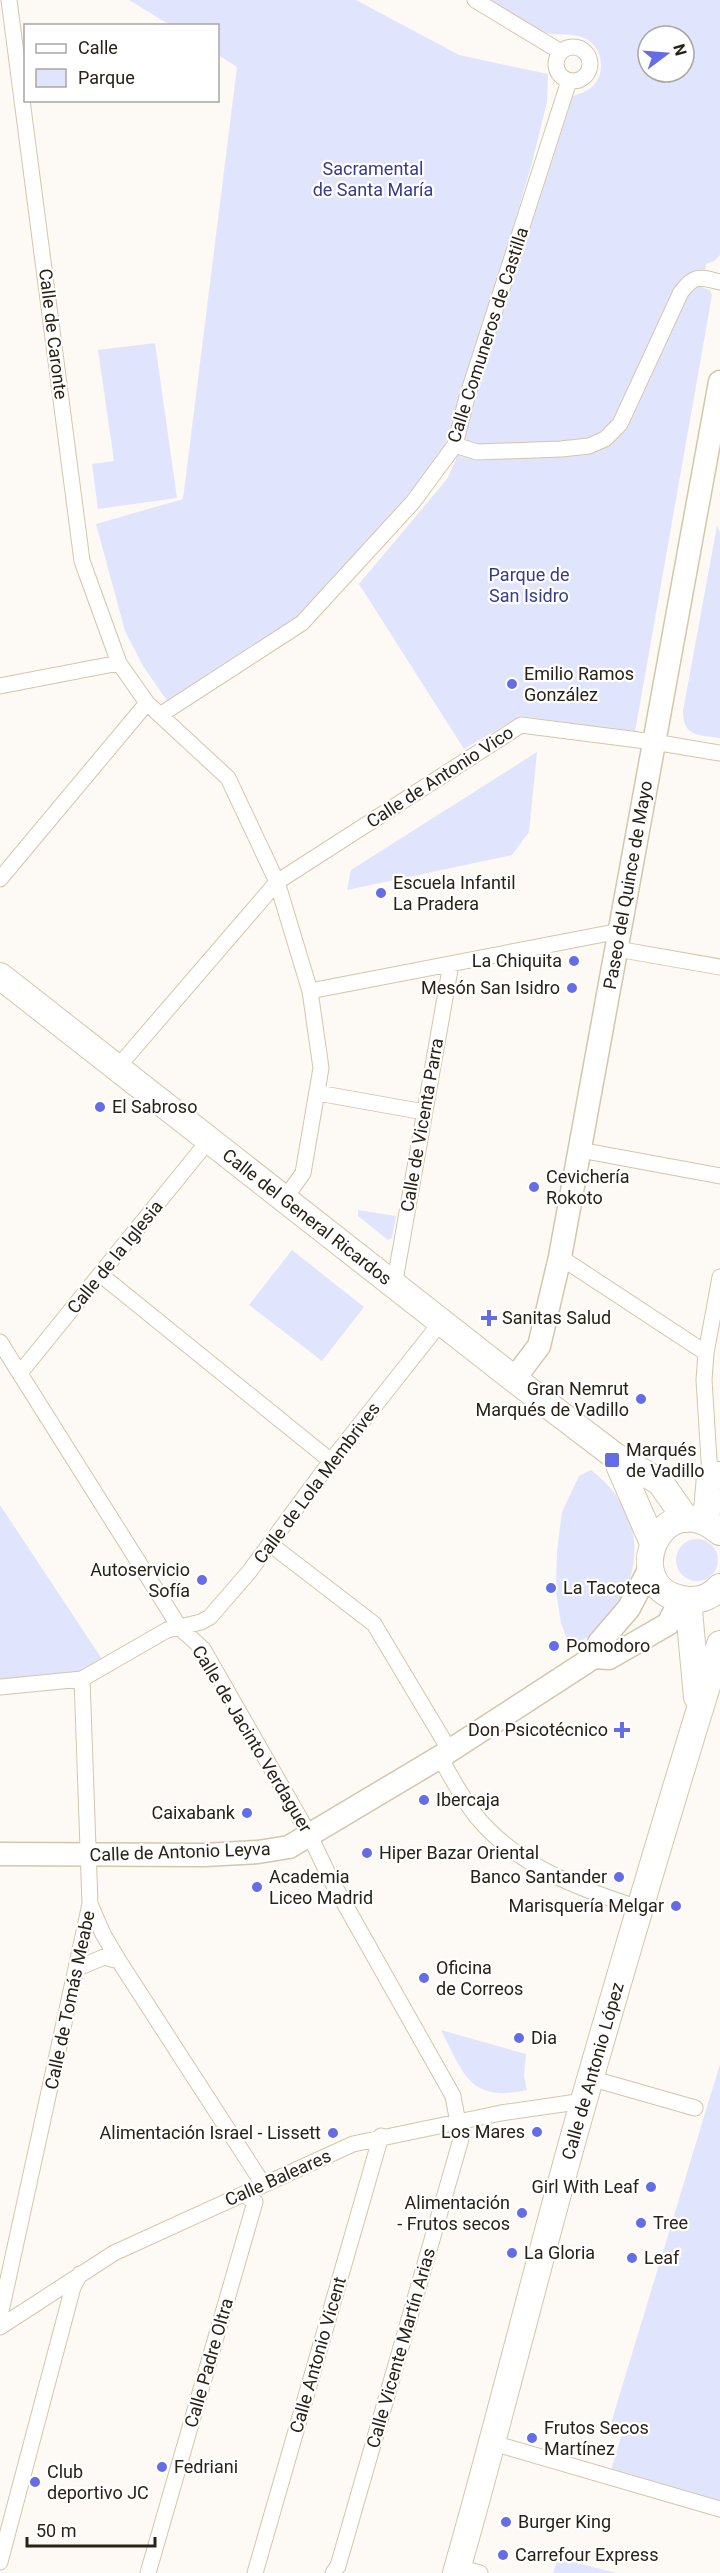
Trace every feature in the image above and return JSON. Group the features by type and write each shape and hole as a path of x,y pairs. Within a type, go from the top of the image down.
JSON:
{"main road":[{"name":"Calle del General Ricardos","path":"0,976 514,1379 615,1456 660,1482 704,1524"},
{"name":"Calle del General Ricardos","path":"615,1456 660,1587 668,1593 687,1600"},
{"path":"651,1556 662,1530 669,1525 704,1524 715,1475"},
{"path":"720,1587 709,1596 687,1600 709,1633 720,1637"},
{"name":"Calle de Antonio López","path":"687,1600 698,1709"},
{"name":"Calle de Antonio López","path":"464,2571 493,2443 587,2090 698,1709 720,1644"}],"street":[{"name":"Calle de Caronte","path":"9,0 82,561 119,663 147,703 228,778 277,882 310,991 321,1068 318,1093 303,1173 284,1200"},
{"path":"475,0 561,52"},
{"path":"571,47 582,50 590,66 580,80 569,81 560,75 556,66 561,52 571,47"},
{"name":"Calle Comuneros de Castilla","path":"160,715 302,622 413,502 455,445 467,397 569,81"},
{"path":"455,445 477,452 561,449 589,446 605,439 620,424 681,292 689,281 700,277 720,282"},
{"name":"Paseo del Quince de Mayo","path":"514,1379 539,1347 560,1257 720,382"},
{"path":"0,686 119,663"},
{"path":"0,879 147,703"},
{"name":"Calle de Antonio Vico","path":"117,1068 277,882 521,725 720,753"},
{"path":"310,991 451,964 618,940 720,967"},
{"name":"Calle de Vicenta Parra","path":"394,1286 451,964"},
{"path":"318,1093 424,1112"},
{"name":"Calle de la Iglesia","path":"20,1373 209,1140"},
{"path":"580,1150 720,1176"},
{"path":"560,1257 706,1353"},
{"path":"101,1275 331,1461"},
{"path":"715,1475 704,1380 706,1353 720,1277"},
{"name":"Calle de Lola Membrives","path":"82,1679 167,1630 201,1622 210,1617 270,1544 331,1461 441,1322"},
{"name":"Calle de Jacinto Verdaguer","path":"0,1342 180,1628 203,1649 310,1836 330,1878 453,2096 459,2121"},
{"path":"270,1544 374,1623 476,1816 513,1850 546,1872 579,1888 639,1908"},
{"name":"Calle de Antonio Leyva","path":"594,1657 599,1643 629,1608 651,1556"},
{"name":"Calle de Antonio Leyva","path":"0,1854 258,1852 290,1847 445,1754 594,1657 609,1658 668,1624 687,1600"},
{"path":"0,1687 82,1679"},
{"name":"Calle de Tomás Meabe","path":"0,2316 78,1968 90,1904 82,1679"},
{"path":"90,1904 119,1961 263,2184"},
{"path":"78,1968 104,1957 119,1961"},
{"path":"587,2090 695,2108"},
{"name":"Calle Baleares","path":"0,2327 114,2253 353,2144 587,2090"},
{"name":"Calle Vicente Martín Arias","path":"333,2573 338,2566 444,2201 461,2139 459,2121"},
{"name":"Calle Antonio Vicent","path":"255,2573 381,2136"},
{"name":"Calle Padre Oltra","path":"148,2573 255,2202 243,2194"},
{"path":"0,2562 73,2287 80,2274"},
{"path":"493,2443 720,2509"}],"green space":[{"name":"Sacramental de Santa María","path":"129,0 356,0 459,55 548,74 547,102 532,163 481,335 476,342 443,452 312,612 168,702 143,666 125,631 96,524 183,499 237,67 219,56 219,24 168,24"},
{"name":"Parque de San Isidro","path":"485,0 720,0 720,255 714,261 706,264 703,288 710,290 712,295 635,732 520,716 464,749 359,584 447,479 455,462 573,96 593,86 600,73 598,53 595,47 584,38 543,32"},
{"path":"155,343 177,498 98,509 92,464 114,461 98,350"},
{"path":"717,526 720,532 720,738 699,735 689,730 683,711"},
{"path":"537,752 529,832 512,855 347,890 351,870"},
{"path":"358,1210 396,1216 392,1238 388,1240 358,1216"},
{"path":"292,1250 364,1307 322,1361 249,1305"},
{"path":"591,1470 618,1498 627,1514 633,1532 635,1549 633,1568 627,1586 608,1623 570,1647 561,1623 556,1591 557,1551 562,1512 579,1476"},
{"path":"0,1505 106,1665 82,1679 0,1687"},
{"path":"697,1539 705,1540 712,1545 717,1552 717,1568 712,1575 705,1580 697,1581 689,1580 682,1575 677,1568 676,1560 677,1552 682,1545 689,1540"},
{"path":"441,2030 526,2054 524,2076 527,2090 508,2093 492,2092 480,2088 463,2072"},
{"path":"720,2064 720,2502 611,2470 624,2427 611,2423"},
{"path":"558,2558 616,2573 553,2573"}],"place":[{"name":"Emilio Ramos González","path":"512,684"},
{"name":"Escuela Infantil La Pradera","path":"381,893"},
{"name":"La Chiquita","path":"574,961"},
{"name":"Mesón San Isidro","path":"572,988"},
{"name":"El Sabroso","path":"100,1107"},
{"name":"Cevichería Rokoto","path":"534,1187"},
{"name":"Sanitas Salud","path":"489,1318"},
{"name":"Gran Nemrut Marqués de Vadillo","path":"641,1399"},
{"name":"Marqués de Vadillo","path":"612,1460"},
{"name":"Autoservicio Sofía","path":"202,1580"},
{"name":"La Tacoteca","path":"551,1588"},
{"name":"Pomodoro","path":"554,1646"},
{"name":"Don Psicotécnico","path":"622,1730"},
{"name":"Ibercaja","path":"424,1800"},
{"name":"Caixabank","path":"247,1813"},
{"name":"Hiper Bazar Oriental","path":"367,1853"},
{"name":"Banco Santander","path":"619,1877"},
{"name":"Academia Liceo Madrid","path":"257,1887"},
{"name":"Marisquería Melgar","path":"676,1906"},
{"name":"Oficina de Correos","path":"424,1978"},
{"name":"Dia","path":"519,2038"},
{"name":"Los Mares","path":"537,2132"},
{"name":"Alimentación Israel - Lissett","path":"333,2133"},
{"name":"Girl With Leaf","path":"651,2187"},
{"name":"Alimentación - Frutos secos","path":"522,2213"},
{"name":"Tree","path":"641,2223"},
{"name":"La Gloria","path":"512,2253"},
{"name":"Leaf","path":"632,2258"},
{"name":"Frutos Secos Martínez","path":"532,2438"},
{"name":"Fedriani","path":"162,2467"},
{"name":"Club deportivo JC","path":"35,2482"},
{"name":"Burger King","path":"506,2522"},
{"name":"Carrefour Express","path":"503,2555"}]}
